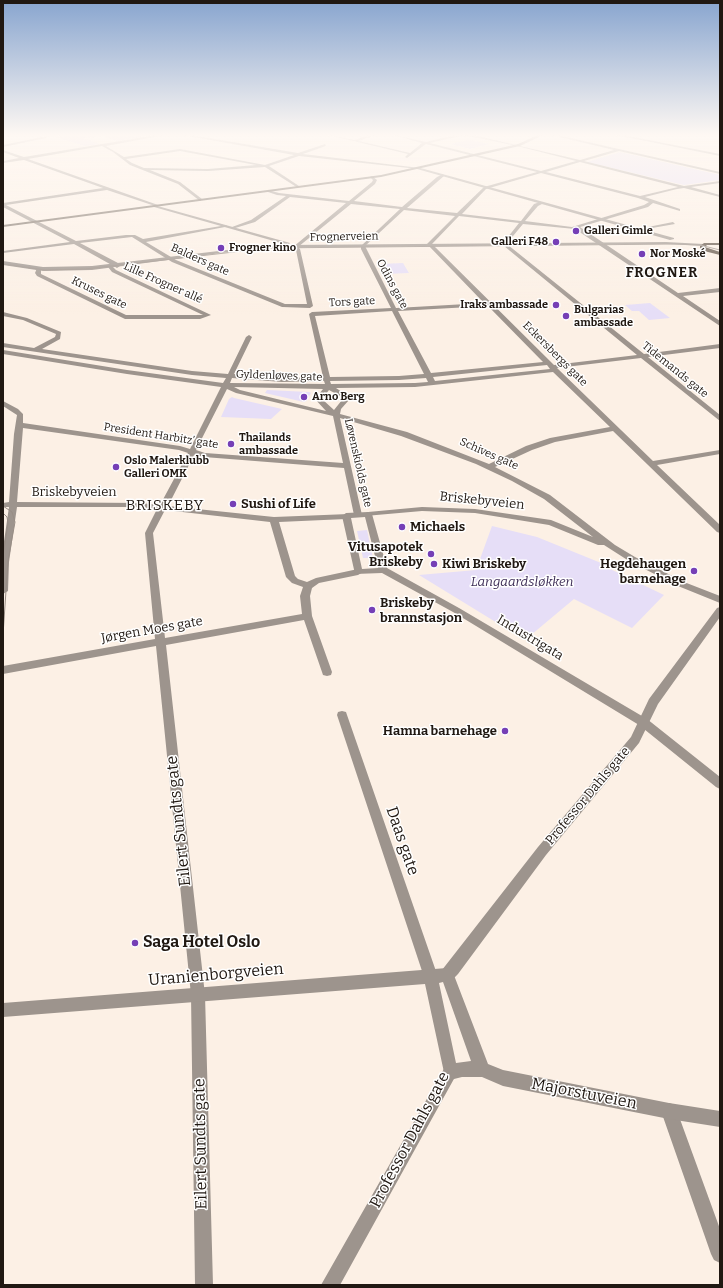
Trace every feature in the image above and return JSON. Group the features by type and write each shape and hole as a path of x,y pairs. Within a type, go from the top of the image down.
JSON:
{"main road":[{"path":"3,226 245,194"},
{"path":"703,246 720,244"},
{"path":"703,246 720,254"}],"street":[{"path":"3,205 74,194"},
{"path":"122,194 156,206 288,243 295,247 360,194"},
{"path":"193,194 200,200"},
{"path":"285,194 458,215 576,227 583,230 720,324"},
{"path":"363,246 420,194"},
{"path":"430,246 430,241 480,194"},
{"path":"509,194 686,244"},
{"path":"628,194 678,210"},
{"path":"640,197 652,194"},
{"path":"234,228 252,221 290,195"},
{"path":"576,227 646,206 653,201"},
{"path":"506,245 506,242 522,222 536,205 540,203"},
{"name":"Lille Frogner allé","path":"3,205 75,242 114,266 114,272 205,312 207,313 207,316"},
{"path":"635,230 674,223"},
{"name":"Balders gate","path":"142,241 226,226"},
{"path":"3,252 129,236 135,237 142,241"},
{"path":"666,238 678,243"},
{"name":"Balders gate","path":"142,241 169,259 284,306 310,306 298,250 295,247"},
{"name":"Frognerveien","path":"3,263 39,269 79,269 114,266 253,248 678,243 703,246"},
{"name":"Tidemands gate","path":"506,245 720,419"},
{"name":"Odins gate","path":"363,246 363,249 432,383"},
{"name":"Eckersbergs gate","path":"430,246 720,530"},
{"name":"Kruses gate","path":"39,269 39,275 125,317 207,316"},
{"path":"676,295 720,290"},
{"name":"Tors gate","path":"328,384 312,314 489,304"},
{"path":"3,314 25,319 59,334 58,338 27,356"},
{"path":"229,376 249,336"},
{"name":"Gyldenløves gate","path":"3,345 156,368 229,376 328,384 552,366 720,346"},
{"name":"Gyldenløves gate","path":"3,352 127,372 225,384 432,383 552,366"},
{"name":"Eilert Sundts gate","path":"204,1285 198,995 149,533 205,428 229,376"},
{"name":"Schives gate","path":"225,384 238,392 336,416 434,444 490,466 536,490 632,559 681,584 720,600"},
{"name":"Løvenskiolds gate","path":"336,416 318,399 328,384 343,395 346,400 338,408 336,416 358,515"},
{"path":"3,403 20,413 3,591"},
{"name":"President Harbitz’ gate","path":"19,425 180,448 204,455 347,466"},
{"path":"490,466 529,448 553,440 615,428"},
{"path":"653,463 720,452"},
{"name":"Briskebyveien","path":"3,505 140,505 274,520 449,509 501,514 551,523 612,546"},
{"path":"551,523 563,515 564,510"},
{"name":"Løvenskiolds gate","path":"368,514 383,570"},
{"name":"Løvenskiolds gate","path":"346,516 358,572"},
{"path":"274,520 291,577 295,581 308,586"},
{"path":"327,672 307,616 305,596 308,586 316,580 358,572 383,570"},
{"name":"Industrigata","path":"383,570 456,610 643,722 720,784"},
{"name":"Professor Dahls gate","path":"446,975 453,969 542,851 635,740 653,702 720,610"},
{"name":"Jørgen Moes gate","path":"3,670 307,616"},
{"name":"Daas gate","path":"342,715 431,977"},
{"path":"431,977 446,975 482,1069"},
{"name":"Professor Dahls gate","path":"330,1285 450,1072 447,1050 431,977"},
{"name":"Uranienborgveien","path":"3,1010 431,977"},
{"name":"Majorstuveien","path":"450,1072 462,1069 482,1069 503,1078 669,1111 720,1119"},
{"path":"669,1111 720,1254"}],"green space":[{"path":"403,263 409,273 386,274 380,264"},
{"path":"650,303 670,318 649,320 639,311 632,311 625,305"},
{"path":"267,390 311,393 304,402 265,393"},
{"path":"232,397 282,409 271,419 221,417 229,399"},
{"name":"Langaardsløkken","path":"492,526 537,537 606,565 606,567 664,595 632,628 574,599 525,640 419,575 476,570"},
{"path":"367,530 373,558 363,558 357,531"}],"tram line":[{"path":"3,264 45,270 85,269 269,248 675,244 700,245 720,250"},
{"path":"3,506 12,512 15,522 8,561 3,635"},
{"path":"3,513 7,517 8,523 3,556"}],"place":[{"name":"Galleri Gimle","path":"576,231"},
{"name":"Galleri F48","path":"556,242"},
{"name":"Frogner kino","path":"221,248"},
{"name":"Nor Moské","path":"642,254"},
{"name":"Iraks ambassade","path":"556,305"},
{"name":"Bulgarias ambassade","path":"566,316"},
{"name":"Arno Berg","path":"304,397"},
{"name":"Thailands ambassade","path":"231,444"},
{"name":"Oslo Malerklubb Galleri OMK","path":"116,467"},
{"name":"Sushi of Life","path":"233,504"},
{"name":"Michaels","path":"402,527"},
{"name":"Vitusapotek Briskeby","path":"431,554"},
{"name":"Kiwi Briskeby","path":"434,564"},
{"name":"Hegdehaugen barnehage","path":"694,571"},
{"name":"Briskeby brannstasjon","path":"372,610"},
{"name":"Hamna barnehage","path":"505,731"},
{"name":"Saga Hotel Oslo","path":"135,943"}],"district":[{"name":"FROGNER","path":"662,273"},
{"name":"BRISKEBY","path":"165,506"}]}
